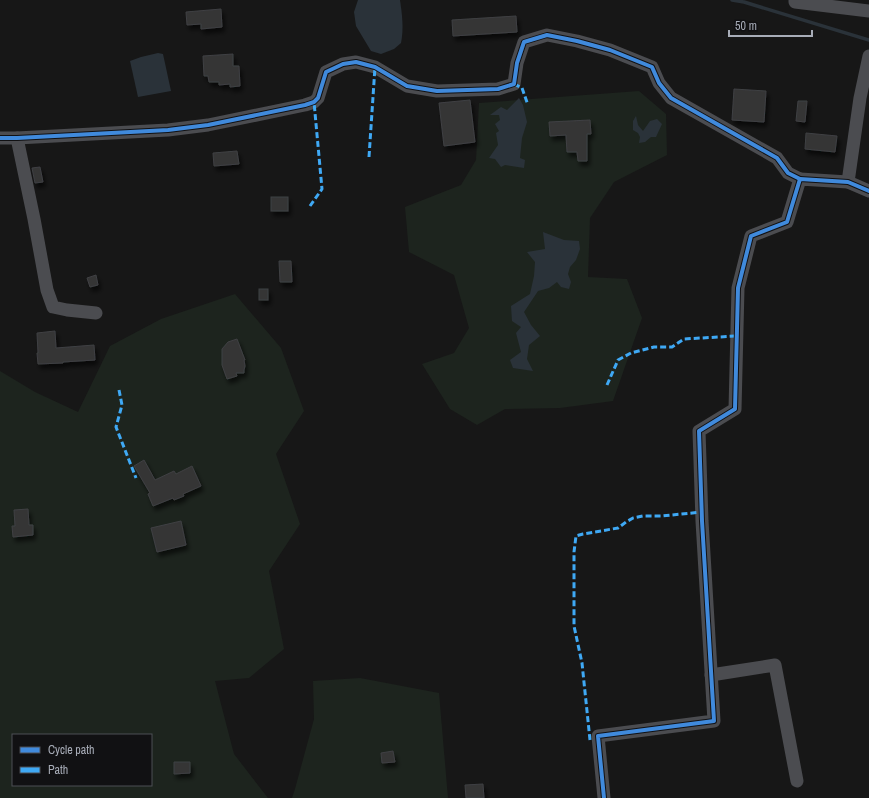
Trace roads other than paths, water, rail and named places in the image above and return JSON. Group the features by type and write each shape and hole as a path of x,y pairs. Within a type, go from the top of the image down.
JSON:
{"street":[{"path":"795,0 795,2 869,11"},
{"path":"0,138 168,130 208,125 305,105 314,102 318,98 326,72 343,64 356,62 375,67 407,86 437,91 498,88 514,84 517,63 524,42 547,35 610,50 652,67 659,83 671,98 777,158 788,174 800,179 848,182 869,191"},
{"path":"848,182 860,98 869,56"},
{"path":"17,138 47,290 53,307 67,310 96,312"},
{"path":"604,798 598,736 714,721 702,521 699,431 735,409 738,288 751,236 787,222 800,179"},
{"path":"712,675 775,665 797,781"}],"waterway":[{"path":"732,0 744,2 869,40"}]}
